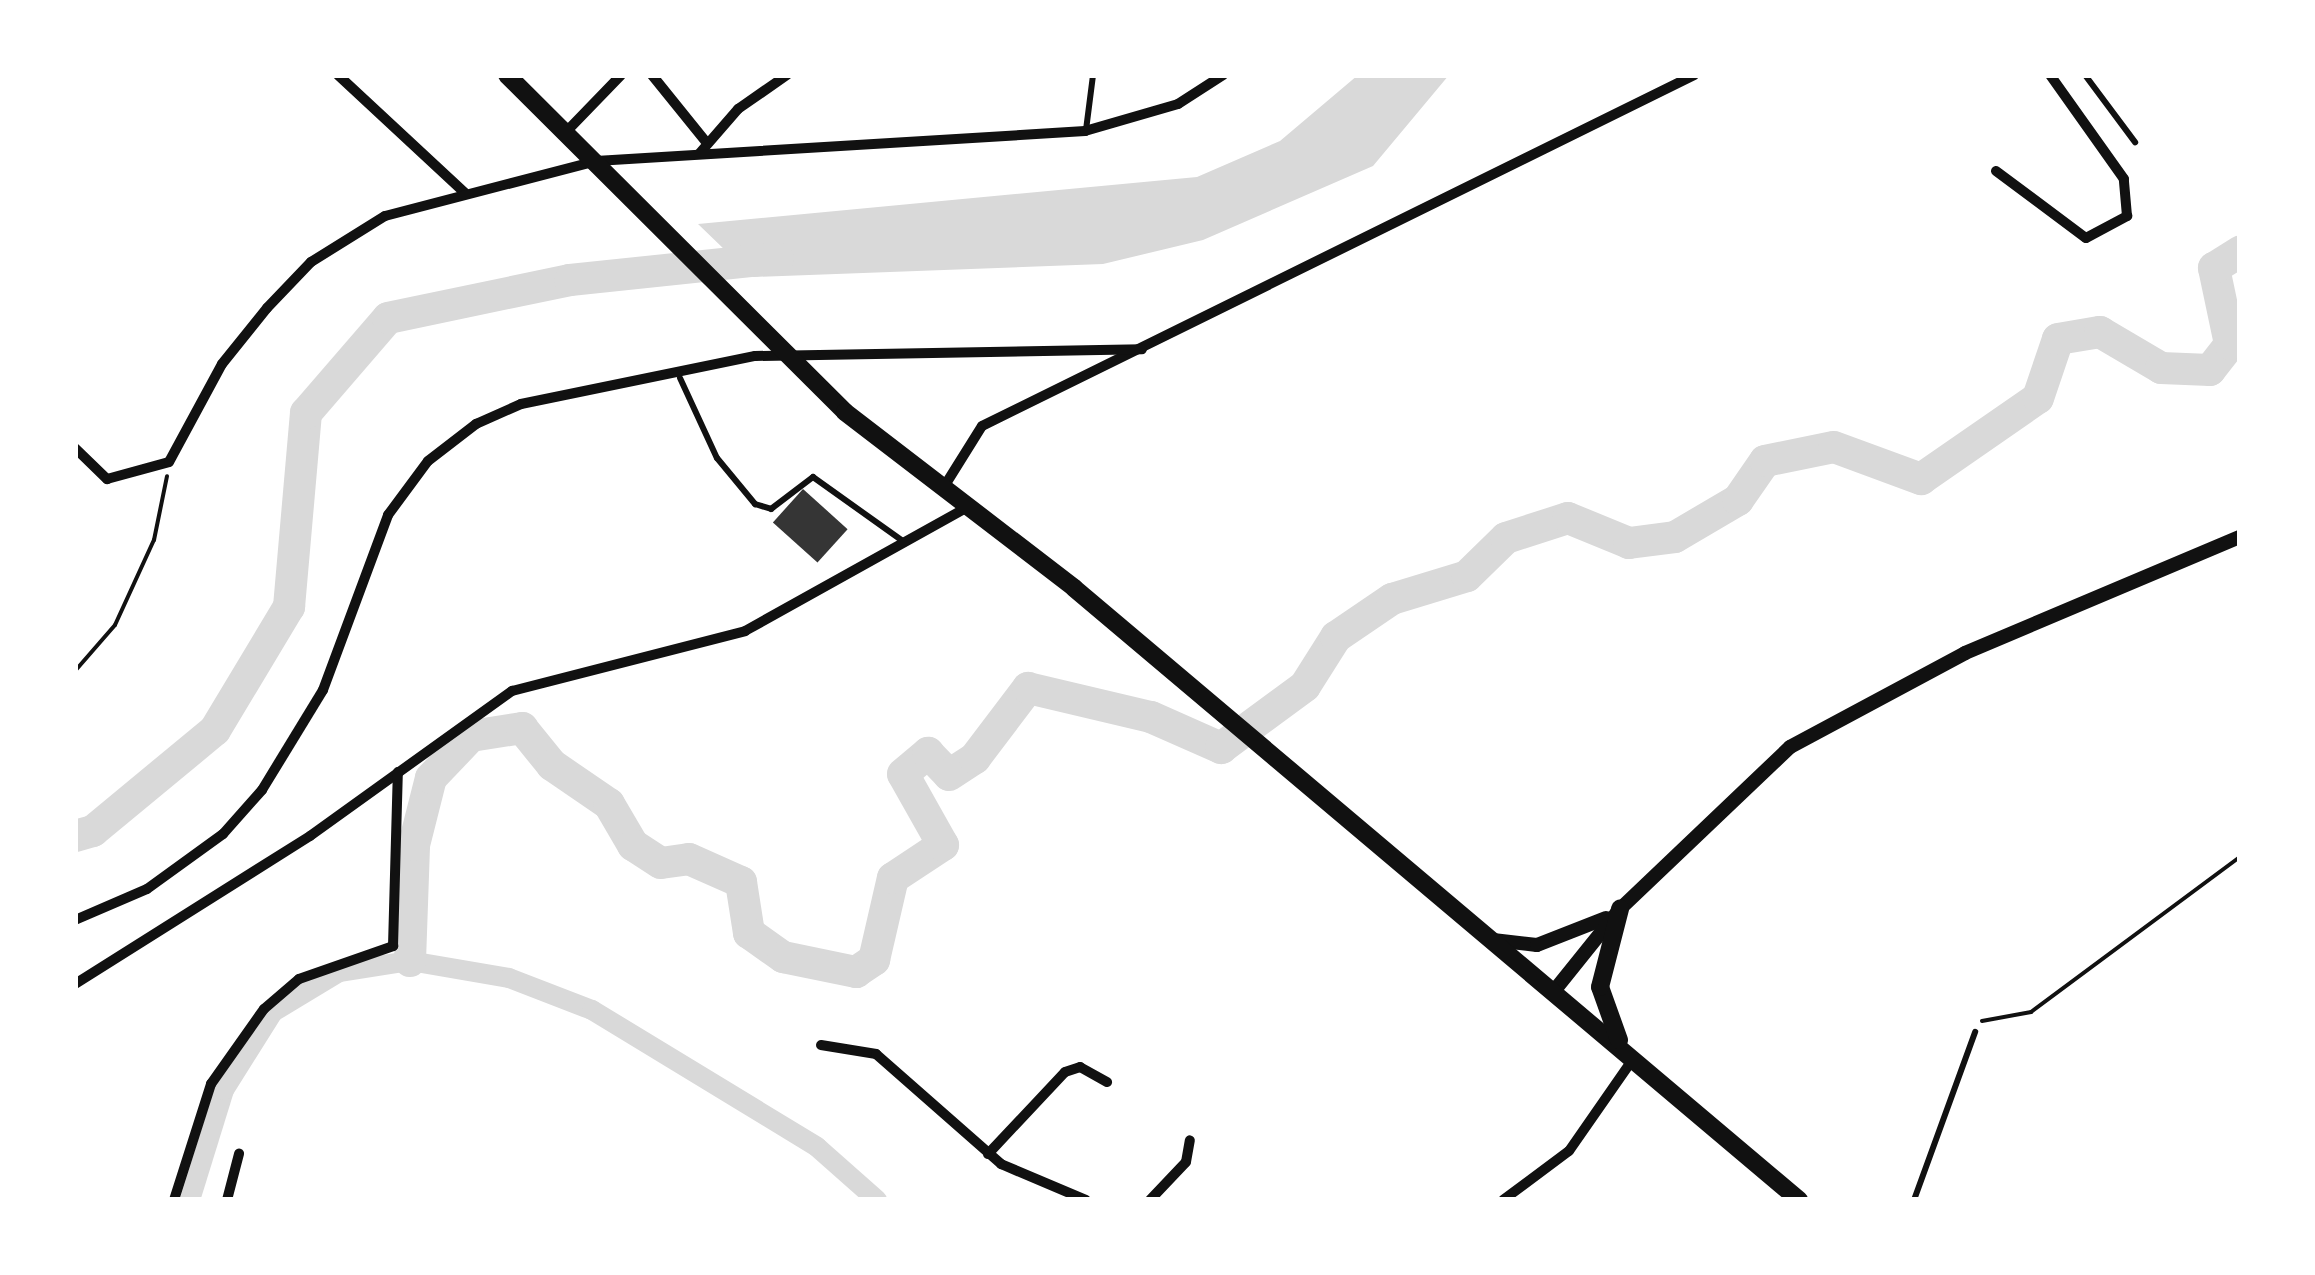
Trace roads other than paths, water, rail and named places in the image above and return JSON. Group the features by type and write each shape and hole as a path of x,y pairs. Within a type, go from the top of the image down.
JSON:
{"main road":[{"path":"507,75 795,359 941,492 1214,704 1799,1200"},
{"path":"1620,908 1600,987 1609,1027 1633,1059"}],"street":[{"path":"338,75 465,193"},
{"path":"652,75 706,142"},
{"path":"699,154 706,142 787,75"},
{"path":"75,448 106,480 169,462 222,364 311,262 386,216 596,161 1085,131 1178,104 1223,75"},
{"path":"941,492 982,426 1694,75"},
{"path":"1996,172 2086,238 2127,216 2124,179 2050,75"},
{"path":"566,132 615,77"},
{"path":"75,920 146,889 224,834 262,790 323,690 388,515 428,462 521,404 680,378 755,356 795,359 1142,350"},
{"path":"75,984 398,772 512,691 745,632 964,509"},
{"path":"1554,992 1620,908 1790,747 1965,653 2240,536"},
{"path":"174,1200 211,1084 264,1009 299,979 393,946 398,772"},
{"path":"1493,940 1538,945 1582,934 1620,908"},
{"path":"821,1045 876,1054 988,1154 1086,1200"},
{"path":"1503,1200 1569,1152 1633,1059"},
{"path":"988,1154 1065,1072 1080,1067 1107,1082"},
{"path":"1150,1200 1186,1162 1190,1140"},
{"path":"228,1200 239,1154"}],"lane":[{"path":"1085,131 1093,75"},
{"path":"2086,75 2134,142"},
{"path":"680,378 717,458 754,504 771,509 812,477 904,542"},
{"path":"1914,1200 1975,1032"}],"waterway":[{"path":"410,961 414,845 431,778 471,736 522,728 552,765 609,804 633,845 661,863 689,859 741,882 749,933 783,957 856,972 874,960 893,878 943,845 903,774 928,753 949,775 975,758 1028,688 1151,717 1221,748 1305,686 1336,637 1392,599 1467,576 1506,538 1568,518 1629,543 1675,537 1738,500 1765,461 1834,447 1921,479 2038,398 2058,339 2100,332 2161,368 2210,370 2230,344 2214,268 2240,252"},
{"path":"75,836 93,831 215,730 289,607 306,413 388,318 570,280 778,258"},
{"path":"190,1200 224,1090 273,1012 339,972 410,961 509,978 592,1010 817,1147 877,1200"}]}
